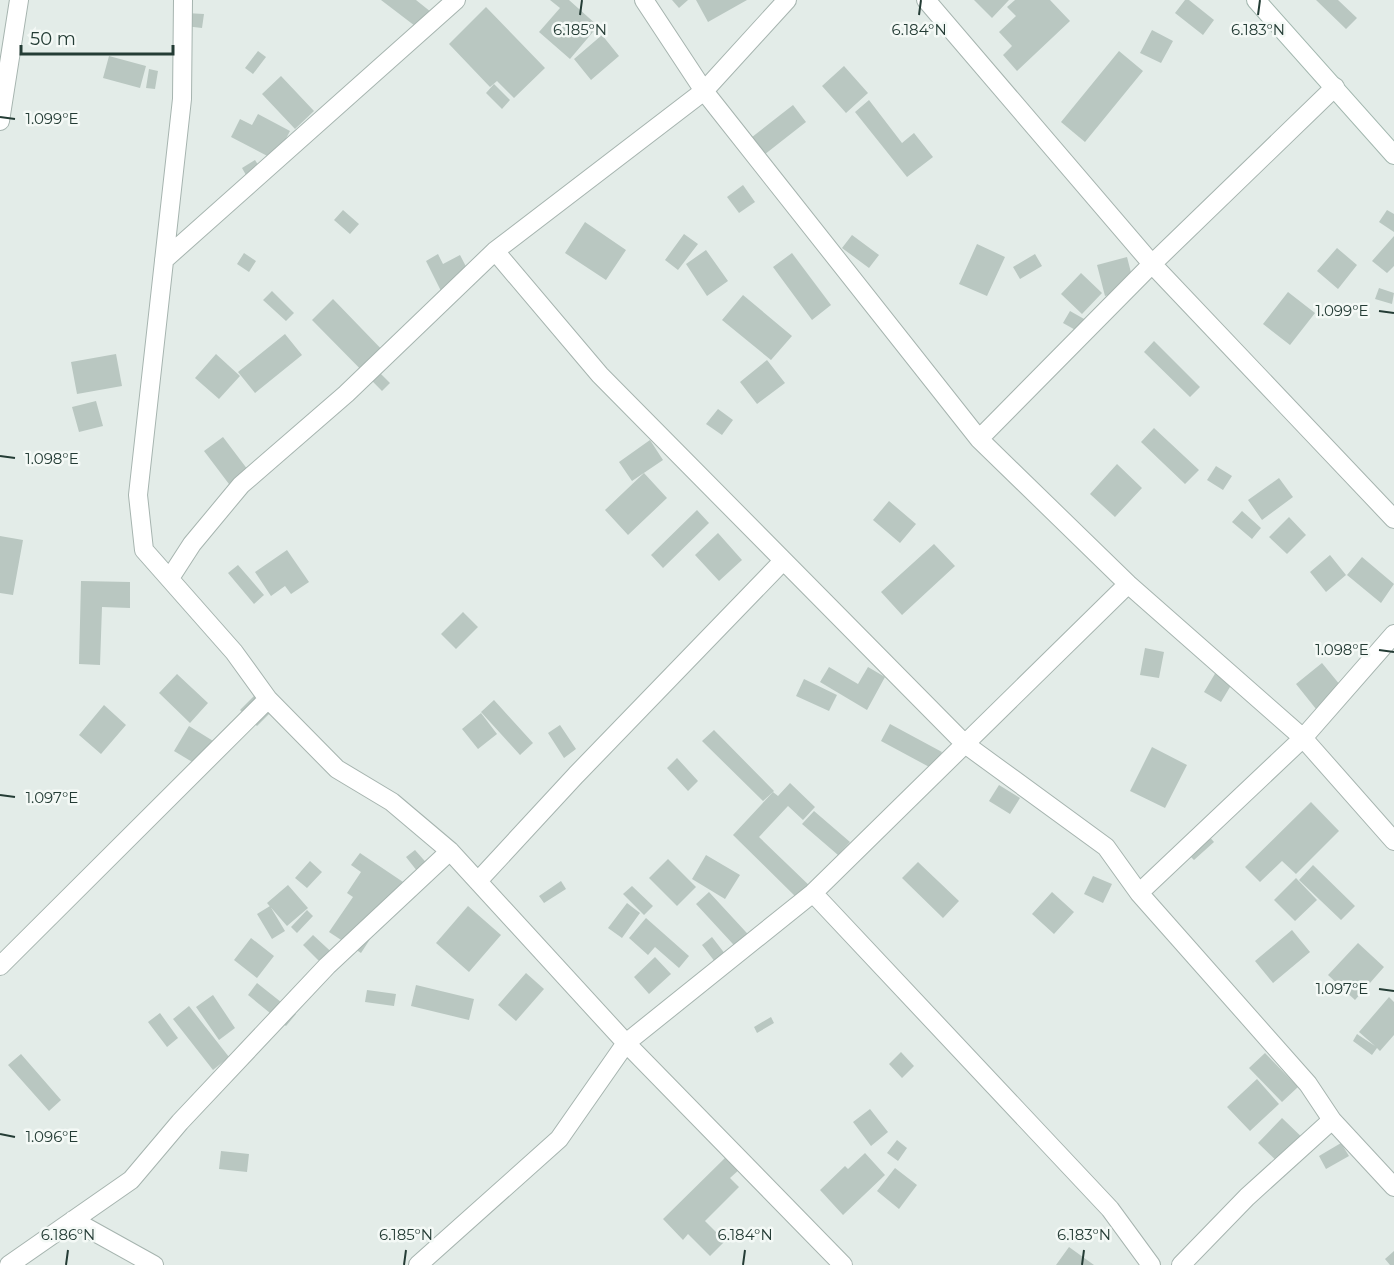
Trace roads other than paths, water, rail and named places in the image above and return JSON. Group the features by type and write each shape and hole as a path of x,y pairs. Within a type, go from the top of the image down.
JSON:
{"street":[{"path":"0,122 19,0"},
{"path":"183,0 182,99 138,495 144,550 234,652 268,699 336,769 392,802 450,852 626,1043 843,1265"},
{"path":"164,260 456,0"},
{"path":"644,0 704,91 979,439 1128,584 1303,738 1394,841"},
{"path":"170,578 192,544 241,485 346,394 495,251 704,91 787,0"},
{"path":"926,0 1152,264 1394,519"},
{"path":"1256,0 1394,155"},
{"path":"979,439 1152,264 1335,87"},
{"path":"495,251 600,375 782,562 965,744 1106,847 1139,893 1308,1084 1332,1120 1394,1188"},
{"path":"478,882 576,775 782,562"},
{"path":"418,1265 559,1139 626,1043 813,893 1128,584"},
{"path":"1139,893 1303,738 1394,634"},
{"path":"0,966 268,699"},
{"path":"9,1265 131,1180 180,1122 327,966 450,852"},
{"path":"813,893 1110,1209 1151,1265"},
{"path":"1181,1265 1247,1197 1332,1120"},
{"path":"73,1220 154,1265"}]}
